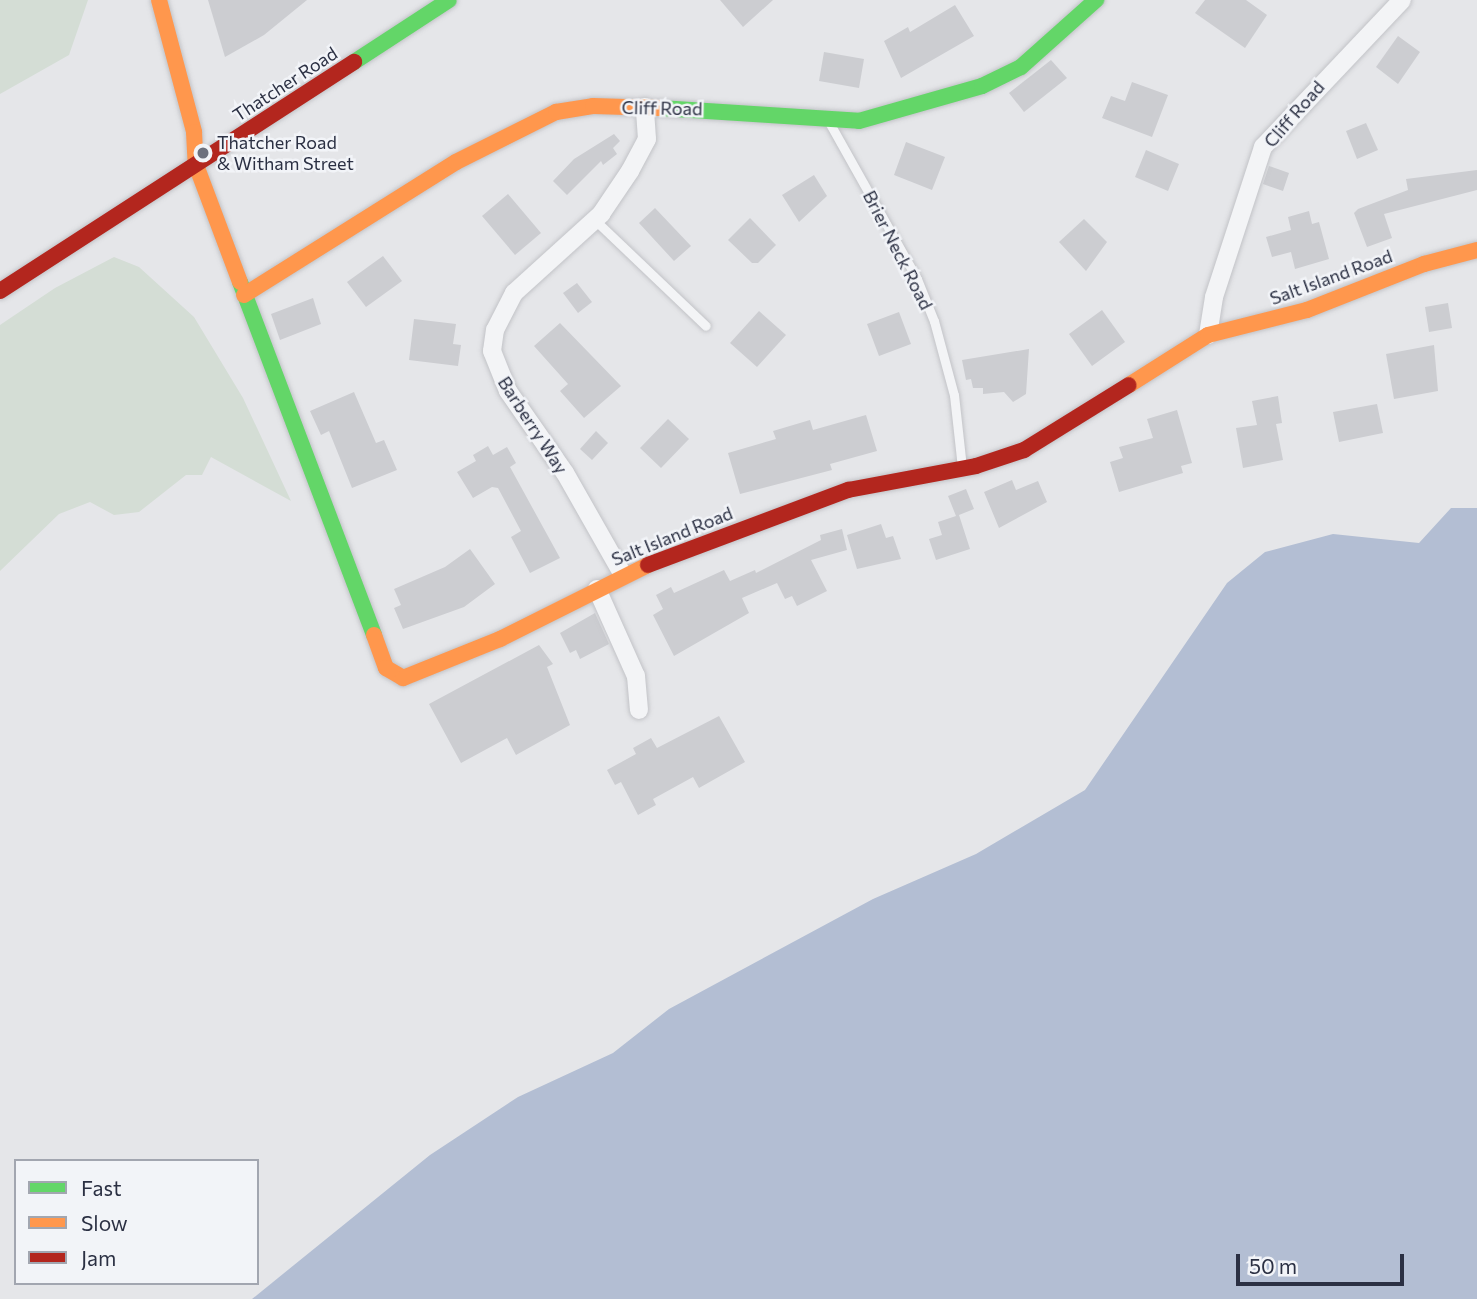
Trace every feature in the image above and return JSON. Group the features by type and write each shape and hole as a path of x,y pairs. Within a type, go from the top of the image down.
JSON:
{"street":[{"name":"Salt Island Road","path":"159,0 194,132 196,165 386,668 403,678 500,639 623,575 848,490 962,469 1024,450 1208,335 1307,310 1424,264 1477,250"},
{"name":"Thatcher Road","path":"0,291 196,165 426,6 449,0"},
{"name":"Cliff Road","path":"244,295 512,132 556,112 593,106 645,107 859,121 982,86 1021,66 1096,0"},
{"name":"Cliff Road","path":"1208,335 1214,297 1263,147 1402,0"},
{"name":"Barberry Way","path":"623,575 565,473 508,391 492,351 495,330 514,293 595,220 647,139 645,107"},
{"path":"597,589 636,676 639,710"}],"lane":[{"name":"Brier Neck Road","path":"829,121 918,279 934,321 954,395 962,469"},
{"path":"595,220 706,326"}],"shaded area":[{"path":"0,0 88,0 69,55 0,94"},
{"path":"114,257 139,267 194,317 243,398 291,501 211,457 202,475 186,475 139,512 114,515 90,502 59,514 0,571 0,325 55,288"}],"water":[{"path":"1451,508 1477,508 1477,1299 252,1299 430,1155 518,1097 613,1053 669,1009 873,899 976,854 1085,790 1227,583 1265,552 1333,534 1419,543"}],"building":[{"path":"208,0 307,0 264,35 225,57"},
{"path":"720,0 773,0 743,27"},
{"path":"1205,0 1246,0 1267,15 1245,48 1195,13"},
{"path":"955,5 974,36 901,78 884,41 908,27 910,32"},
{"path":"1398,36 1420,52 1398,84 1376,67"},
{"path":"824,52 864,59 859,88 819,81"},
{"path":"1051,60 1067,78 1024,112 1009,93"},
{"path":"1132,82 1168,95 1152,137 1102,118 1111,96 1125,101"},
{"path":"1366,123 1378,150 1357,159 1346,131"},
{"path":"614,134 620,141 613,148 617,154 603,165 601,161 567,195 553,181 574,159"},
{"path":"906,142 945,157 932,190 894,175"},
{"path":"1146,150 1179,164 1168,191 1135,177"},
{"path":"1269,166 1289,173 1283,191 1263,184"},
{"path":"1477,170 1477,190 1384,214 1392,238 1367,247 1354,213 1358,209 1408,190 1406,179"},
{"path":"814,175 827,196 799,222 782,195"},
{"path":"508,194 541,233 515,255 482,216"},
{"path":"655,208 691,246 674,261 639,223"},
{"path":"1309,211 1312,224 1319,222 1329,259 1295,269 1291,252 1272,257 1266,237 1291,230 1288,217"},
{"path":"750,218 776,245 758,263 752,263 728,240"},
{"path":"1084,219 1107,242 1086,271 1059,242"},
{"path":"383,256 402,281 366,307 347,282"},
{"path":"577,283 592,302 578,313 563,293"},
{"path":"313,298 321,324 280,340 271,314"},
{"path":"1448,303 1452,328 1429,332 1425,307"},
{"path":"1102,310 1125,342 1092,366 1069,334"},
{"path":"759,311 786,335 757,367 730,343"},
{"path":"899,312 911,344 879,356 867,324"},
{"path":"414,319 456,324 453,344 461,345 458,366 409,360"},
{"path":"560,323 621,386 584,418 560,391 568,384 534,346"},
{"path":"1434,345 1438,391 1394,399 1386,354"},
{"path":"1029,349 1026,394 1013,402 1004,392 983,394 983,388 973,388 971,379 966,380 962,360"},
{"path":"354,392 376,443 384,440 397,470 352,488 329,431 321,435 310,411"},
{"path":"1278,396 1282,423 1276,424 1283,460 1243,468 1236,428 1257,425 1252,401"},
{"path":"1377,404 1383,433 1339,442 1333,412"},
{"path":"1177,410 1192,463 1181,466 1183,473 1119,492 1110,462 1123,458 1119,447 1153,438 1147,419"},
{"path":"866,415 877,451 830,464 832,470 740,494 728,453 776,439 773,431 810,420 813,430"},
{"path":"668,419 689,439 661,468 640,448"},
{"path":"596,431 608,443 592,460 580,449"},
{"path":"488,446 493,455 507,447 516,463 510,467 560,558 530,573 511,537 521,531 498,488 492,487 473,498 457,472 476,461 473,455"},
{"path":"1012,480 1016,490 1038,481 1047,502 999,528 984,492"},
{"path":"966,489 974,509 959,515 970,549 936,560 929,539 942,535 938,522 956,516 948,496"},
{"path":"881,524 886,538 893,536 901,559 857,569 847,535"},
{"path":"842,529 847,550 811,560 827,591 797,606 792,596 785,599 777,583 742,598 749,613 674,656 653,615 663,609 656,595 671,587 674,593 724,570 730,581 755,570 756,573 821,540 820,535"},
{"path":"470,549 495,584 464,607 403,629 394,608 401,605 394,589 445,567"},
{"path":"595,613 609,644 580,659 576,650 570,653 560,633"},
{"path":"539,645 553,664 547,667 570,725 516,755 507,738 461,763 429,704"},
{"path":"719,716 745,762 699,788 693,777 653,799 656,805 638,815 621,782 615,785 607,770 636,754 633,748 651,738 657,748"}],"traffic: fast":[{"path":"354,62 449,0"},
{"path":"660,108 859,121 982,86 1021,67 1096,0"},
{"path":"240,282 374,635"}],"traffic: slow":[{"path":"159,0 194,132 196,165 240,282"},
{"path":"244,295 456,162 556,112 593,106 660,108"},
{"path":"1129,385 1208,335 1307,310 1424,264 1477,250"},
{"path":"374,635 386,668 403,678 500,639 648,565"}],"traffic: jam":[{"path":"0,291 354,62"},
{"path":"648,565 848,490 976,466 1024,450 1129,385"}],"place":[{"name":"Thatcher Road & Witham Street","path":"203,153"}]}
